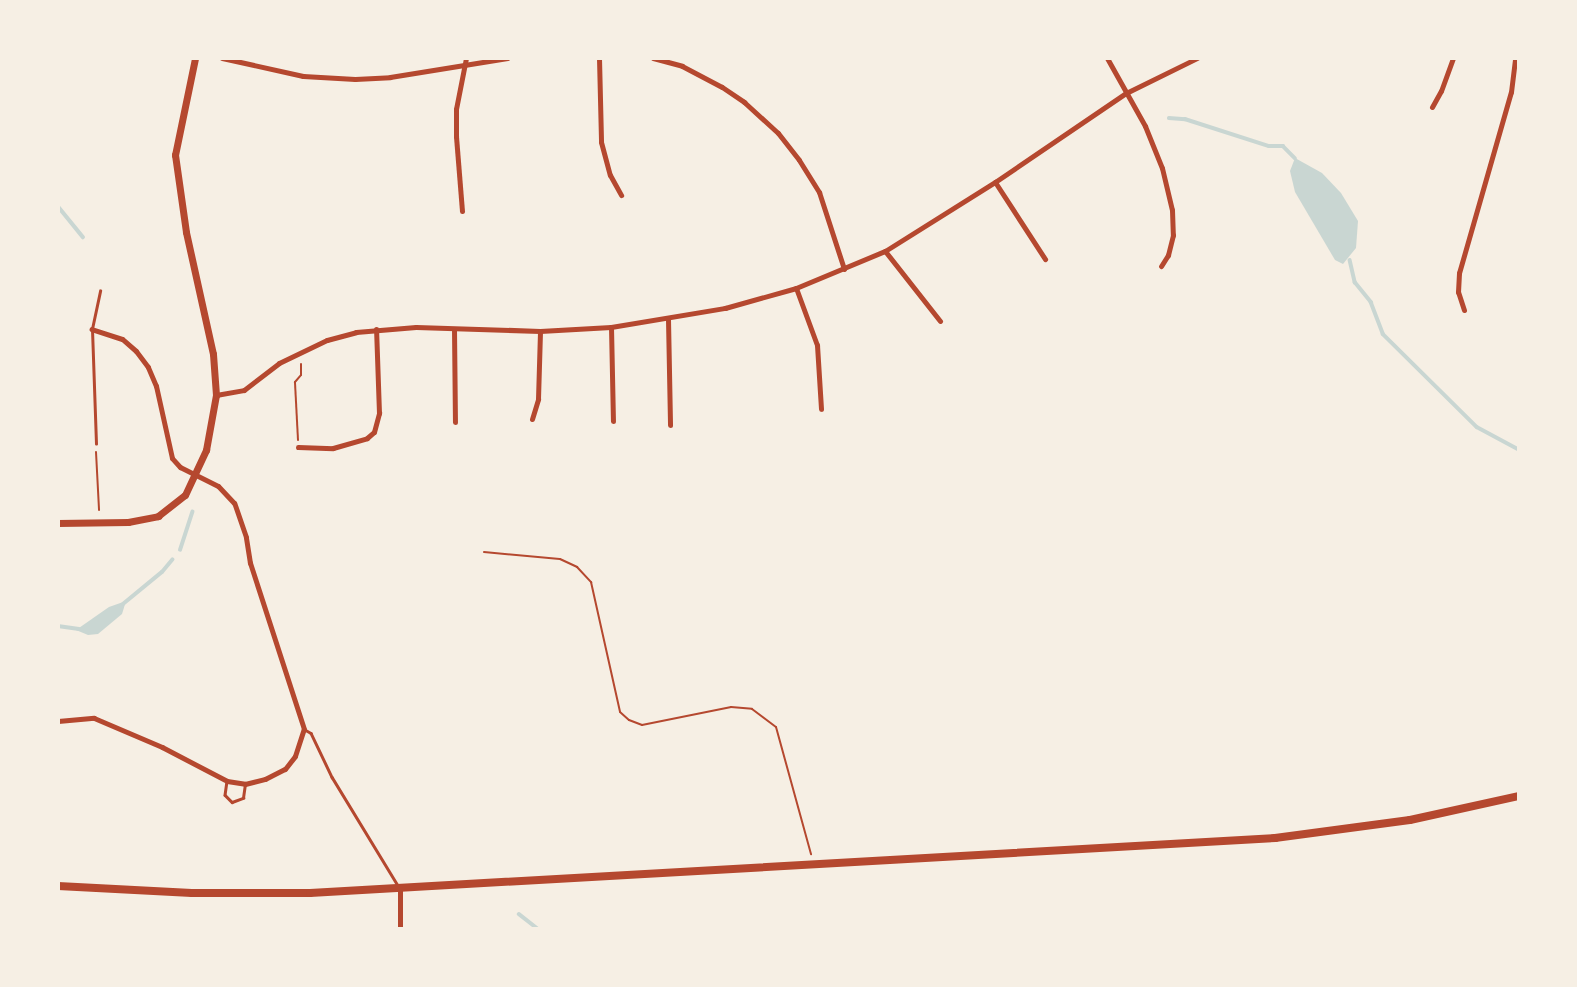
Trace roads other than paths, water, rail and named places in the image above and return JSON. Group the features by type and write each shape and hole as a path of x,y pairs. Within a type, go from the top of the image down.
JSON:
{"main road":[{"path":"58,886 192,893 310,893 1275,838 1410,820 1519,796"}],"street":[{"path":"58,523 128,523 158,516 185,495 206,450 216,395 213,354 186,232 176,155 195,58"},
{"path":"222,58 268,70 323,78 390,77 507,58"},
{"path":"462,211 456,109 466,58"},
{"path":"599,58 601,142 610,175 621,195"},
{"path":"653,58 682,66 722,87 744,102 778,133 800,160 819,191 844,269"},
{"path":"1107,58 1145,126 1162,168 1172,210 1173,235 1168,255 1161,266"},
{"path":"216,395 244,390 279,363 327,340 376,329 540,331 611,327 725,308 796,288 885,251 995,182 1126,93 1197,58"},
{"path":"1432,107 1441,91 1452,58"},
{"path":"1464,310 1458,292 1459,273 1511,92 1515,58"},
{"path":"995,182 1045,259"},
{"path":"885,251 940,321"},
{"path":"796,288 817,345 821,409"},
{"path":"668,319 670,425"},
{"path":"611,327 613,421"},
{"path":"58,721 83,718 106,722 227,781 246,784 265,779 285,769 295,756 304,729 252,572 246,537 234,503 218,486 180,467 172,458 156,386 148,367 122,338 92,329"},
{"path":"298,447 333,447 367,438 374,432 379,413 376,329"},
{"path":"454,330 455,422"},
{"path":"532,419 538,399 540,331"},
{"path":"400,889 400,929"}],"lane":[{"path":"96,444 92,329 100,291"},
{"path":"304,729 310,733 332,777 400,889"},
{"path":"227,781 225,795 232,802 243,799 246,784"}],"waterway":[{"path":"1169,118 1185,119 1269,146 1283,146 1295,158"},
{"path":"58,206 83,237"},
{"path":"1350,260 1355,282 1371,302 1383,334 1477,427 1518,449"},
{"path":"180,550 192,512"},
{"path":"123,604 162,572 172,560"},
{"path":"58,626 79,629"},
{"path":"519,914 538,929"}]}
